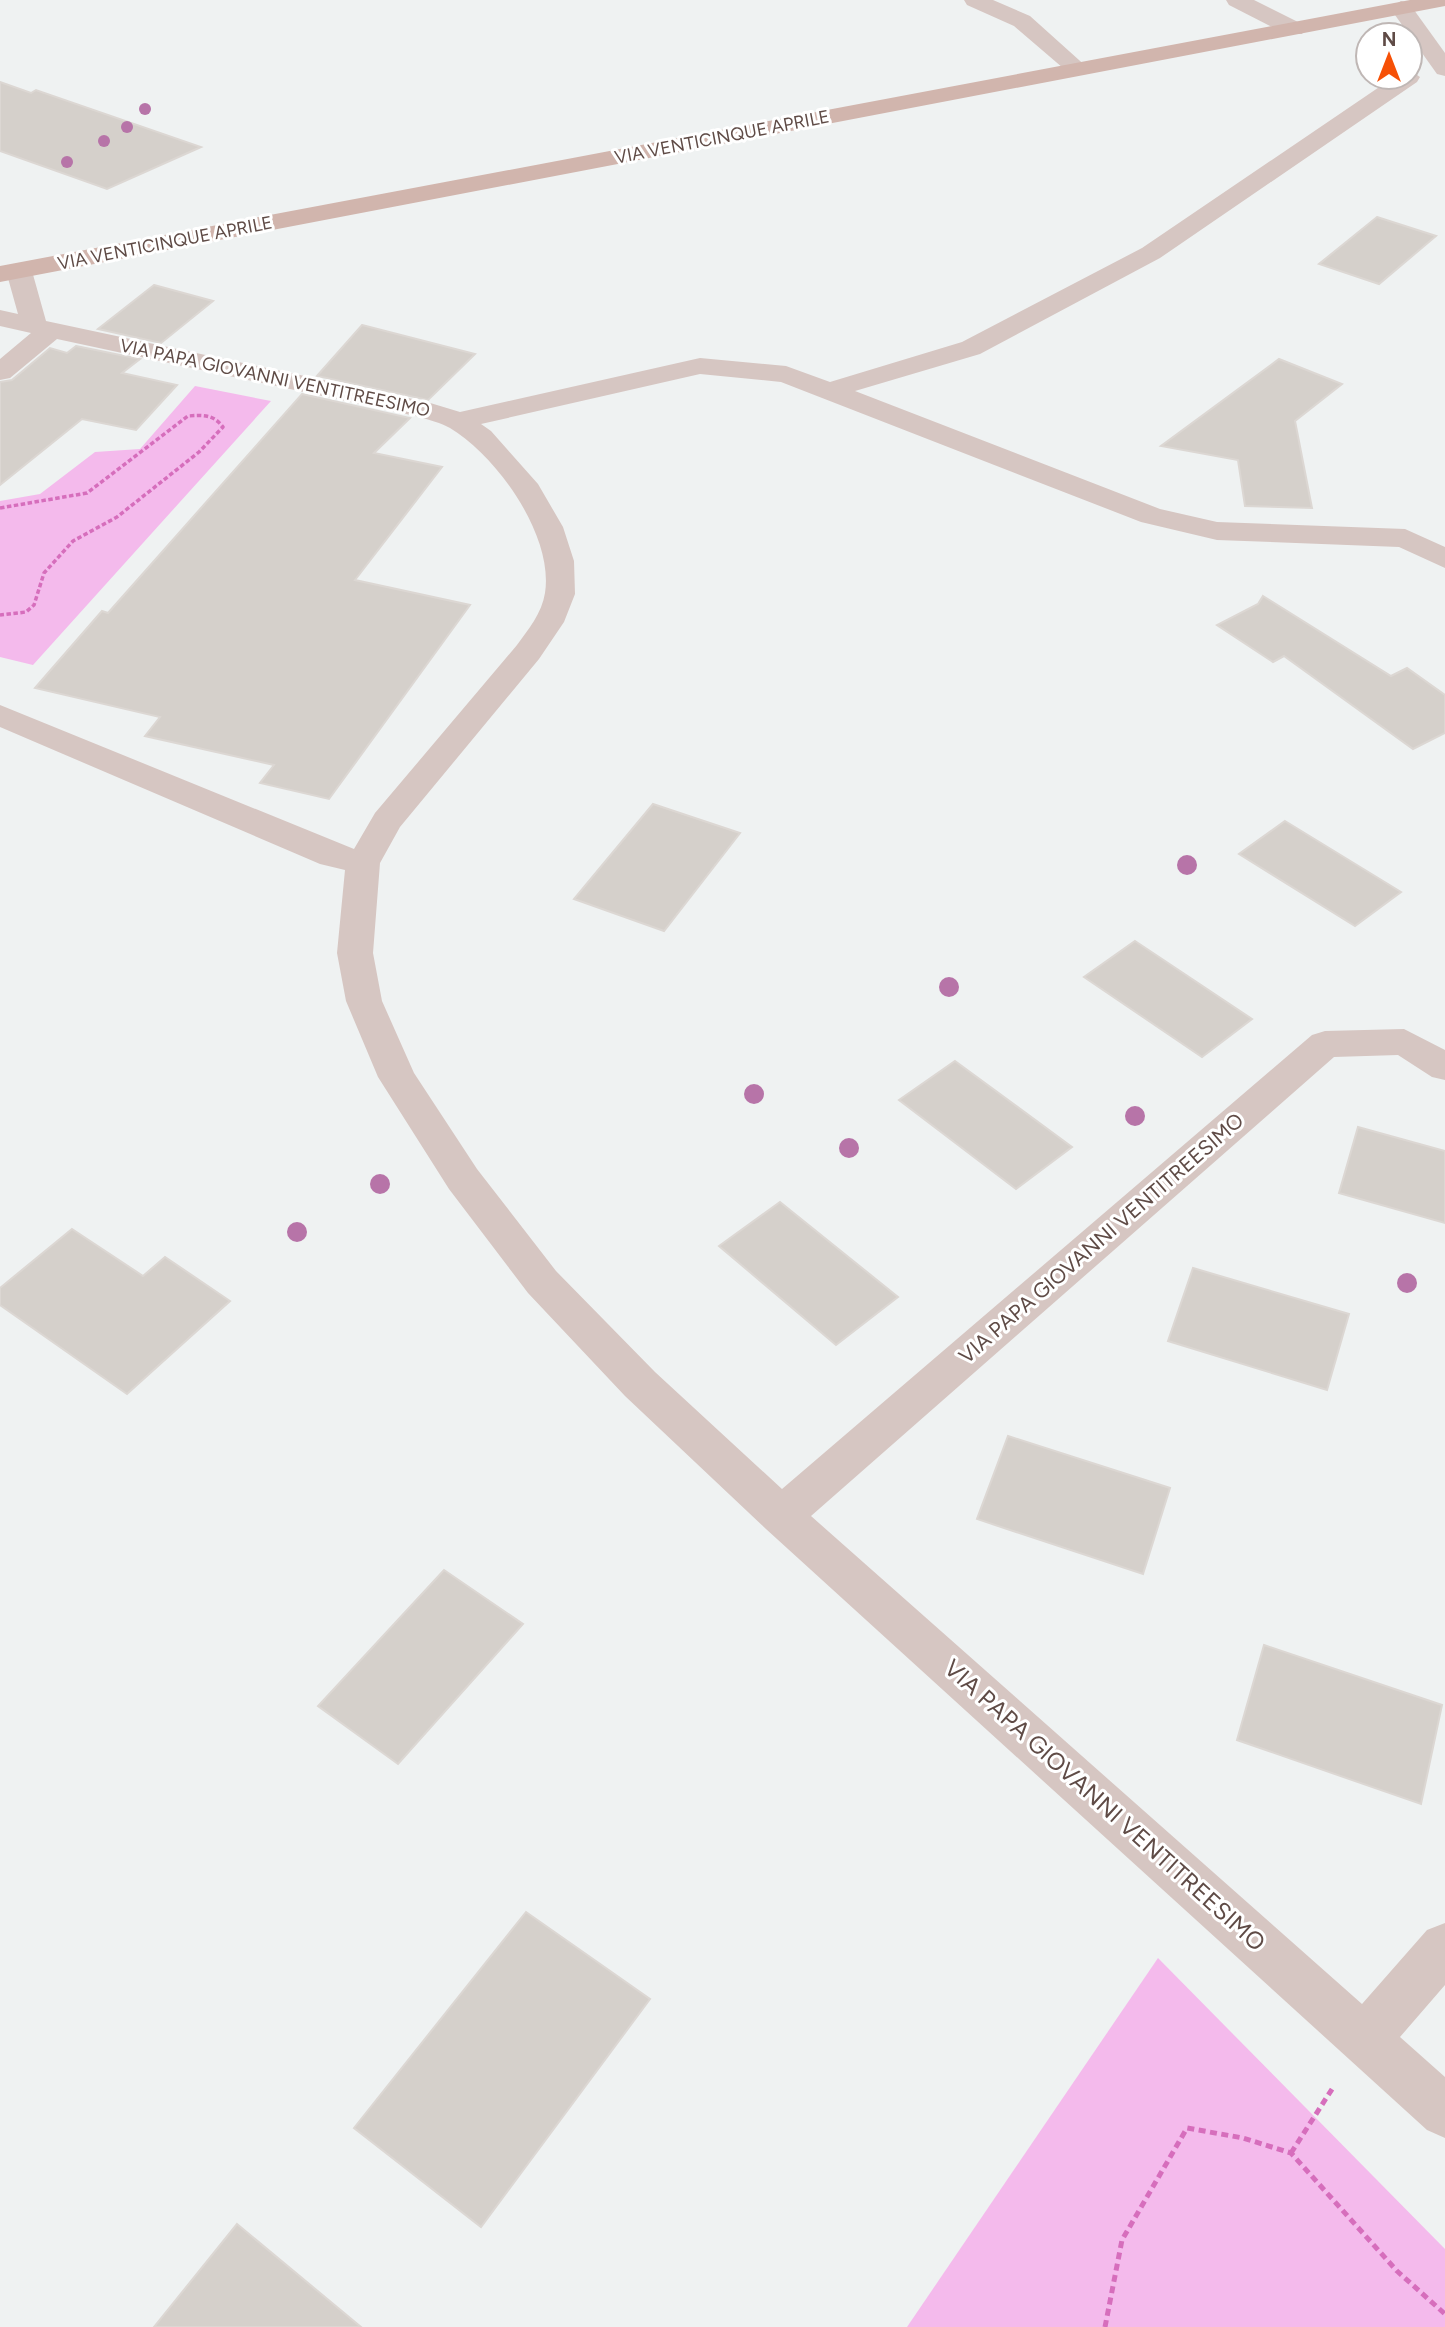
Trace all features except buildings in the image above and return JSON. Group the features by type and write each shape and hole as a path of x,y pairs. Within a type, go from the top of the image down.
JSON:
{"main road":[{"name":"VIA VENTICINQUE APRILE","path":"10,273 1444,0"}],"street":[{"path":"975,0 1022,21 1078,69"},
{"path":"1237,0 1294,29"},
{"path":"1401,8 1445,71 1424,75"},
{"path":"831,390 971,348 1151,253 1389,91"},
{"path":"0,372 29,325 10,273"},
{"name":"VIA PAPA GIOVANNI VENTITREESIMO","path":"29,325 388,401 458,421 481,437 528,490 548,527 559,561 560,594 549,622 528,652 387,821 363,863 355,953 364,1001 397,1077 463,1180 541,1282 640,1384 781,1516 1445,2112"},
{"path":"458,421 700,366 786,374 1152,516 1217,531 1405,538 1445,559"},
{"path":"0,715 332,856 363,863"},
{"name":"VIA PAPA GIOVANNI VENTITREESIMO","path":"781,1516 1325,1044 1404,1042 1445,1067"},
{"path":"1365,2039 1445,1947"}],"path":[{"path":"0,508 88,493 188,416 207,415 217,419 223,427 199,452 117,517 73,541 44,573 33,605 26,612 0,615"},
{"path":"1291,2153 1365,2039"},
{"path":"1105,2327 1122,2240 1187,2128 1243,2138 1291,2153 1397,2271 1445,2314"}],"shaded area":[{"path":"195,386 271,401 33,665 0,657 0,501 40,494 95,452 140,449"},
{"path":"1158,1958 1445,2249 1445,2327 907,2327"}]}
